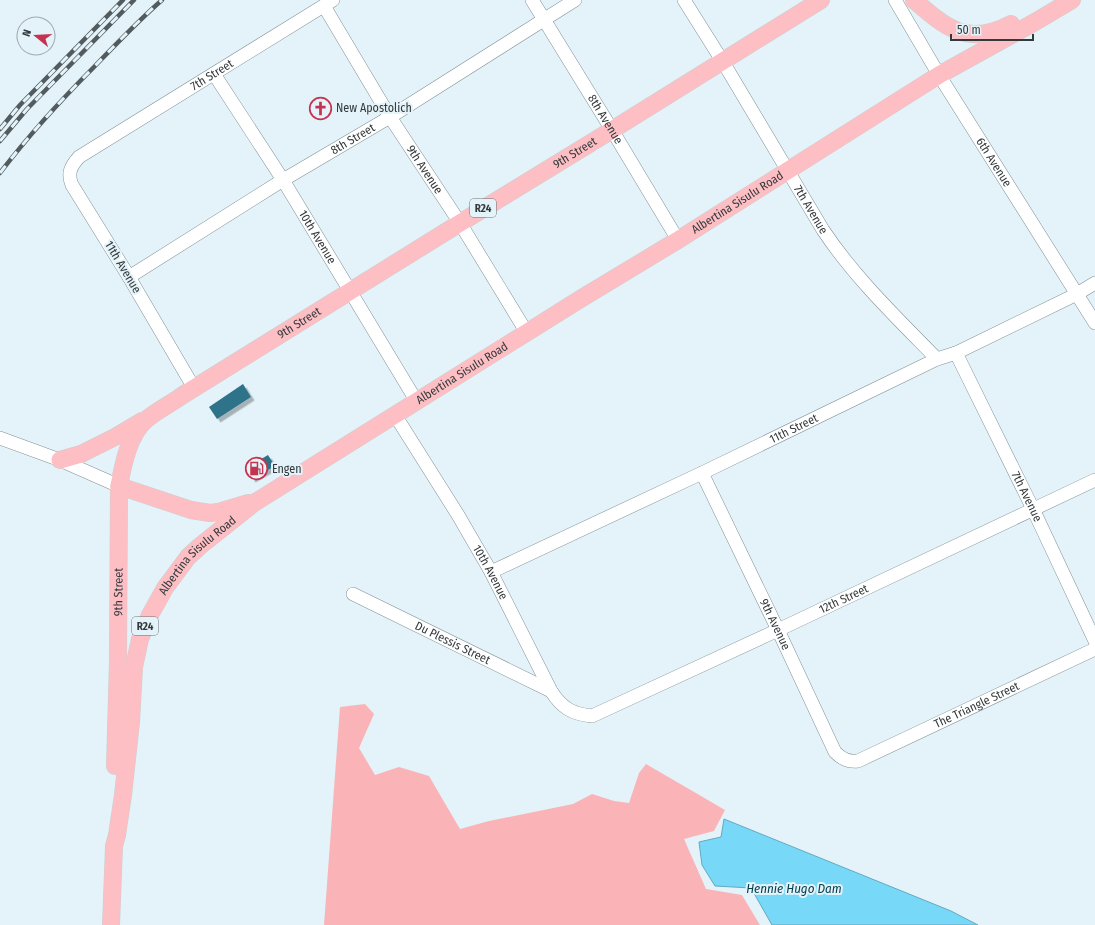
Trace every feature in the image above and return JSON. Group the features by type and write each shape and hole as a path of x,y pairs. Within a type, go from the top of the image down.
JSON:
{"main road":[{"name":"9th Street","path":"114,846 120,486 123,465 130,446 139,428 146,419 460,222 723,62 821,0"},
{"path":"914,0 938,21 962,32 976,35 999,31 1052,0"},
{"name":"Albertina Sisulu Road","path":"111,925 114,846 117,836 123,795 131,722 134,667 144,627 157,600 188,557 254,502 678,240 939,75 1072,0"},
{"path":"60,460 81,454 146,419"},
{"path":"120,486 191,510 210,513 254,502"}],"street":[{"name":"8th Avenue","path":"532,0 678,240"},
{"name":"8th Street","path":"129,277 283,180 390,117 575,0"},
{"name":"7th Avenue","path":"684,0 723,62 823,230 842,257 860,279 937,359"},
{"name":"6th Avenue","path":"894,0 939,75 1095,323"},
{"name":"7th Street","path":"91,150 328,3"},
{"name":"9th Avenue","path":"328,3 390,117 460,222 527,333"},
{"name":"10th Avenue","path":"214,74 283,180 417,402"},
{"name":"11th Avenue","path":"91,150 74,163 70,171 72,184 194,388"},
{"name":"11th Street","path":"491,572 702,473 937,359 956,353 1077,294 1095,283"},
{"name":"7th Avenue","path":"956,353 1033,509 1095,640"},
{"name":"10th Avenue","path":"395,415 458,515 491,572 556,699 562,706 570,711 582,715 592,716"},
{"path":"0,438 60,460 120,486"},
{"name":"9th Avenue","path":"702,473 835,752 841,758 849,762 858,761"},
{"name":"12th Street","path":"592,716 1095,480"},
{"name":"Du Plessis Street","path":"353,594 552,691"},
{"name":"The Triangle Street","path":"858,761 1095,649"}],"shaded area":[{"path":"365,704 374,714 359,748 375,775 399,767 429,776 460,829 489,821 573,804 592,794 614,801 629,803 639,773 646,764 725,810 714,831 684,839 706,889 742,895 760,925 324,925 340,707"}],"water":[{"name":"Hennie Hugo Dam","path":"724,819 951,911 978,925 772,925 751,888 715,886 702,865 699,842 721,837"}],"building":[{"path":"243,384 251,397 217,419 209,407"},
{"path":"268,455 275,466 252,479 246,468"}],"railway":[{"path":"0,129 20,105 123,0"},
{"path":"0,141 27,109 134,0"},
{"path":"0,173 57,105 127,33 162,0"}],"place":[{"name":"New Apostolich","path":"321,108"},
{"name":"Engen","path":"256,469"}]}
